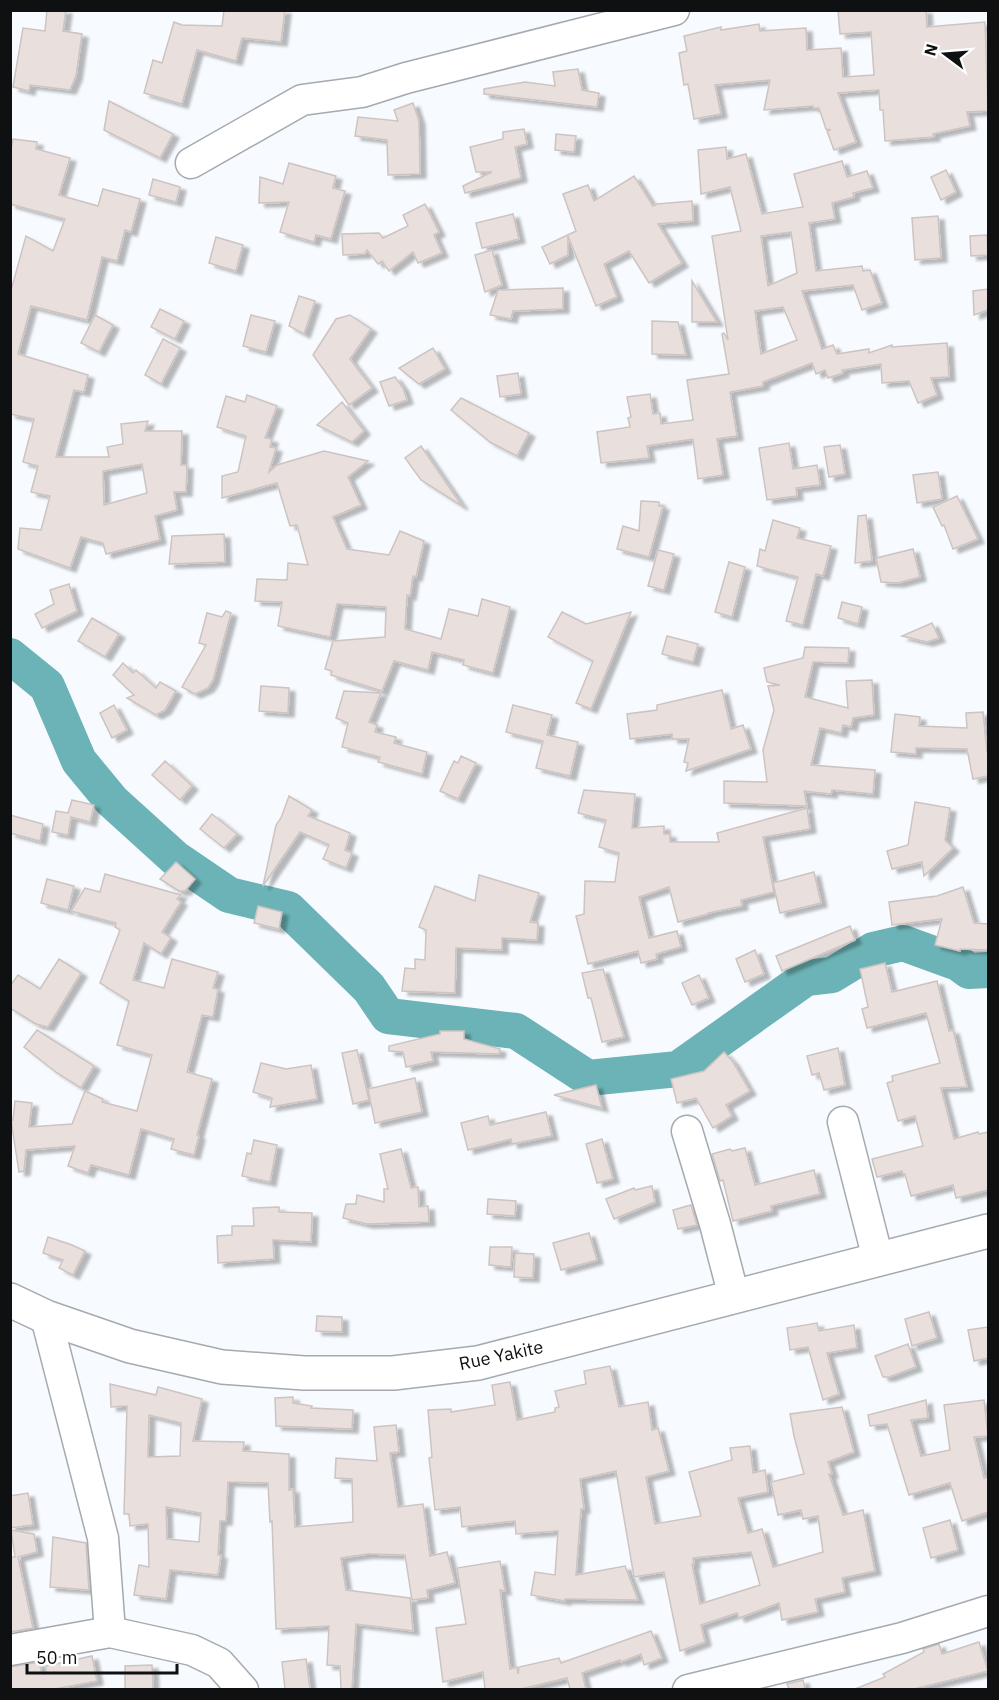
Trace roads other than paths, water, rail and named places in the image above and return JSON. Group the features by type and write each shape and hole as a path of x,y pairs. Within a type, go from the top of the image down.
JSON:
{"main road":[{"name":"Rue Yakite","path":"10,1300 46,1317 130,1346 222,1367 304,1373 393,1373 478,1363 988,1231"}],"street":[{"path":"191,163 302,100 362,92 406,78 674,10"},
{"path":"843,1122 878,1260"},
{"path":"687,1131 716,1224 734,1297"},
{"path":"46,1317 103,1538 110,1632"},
{"path":"688,1689 902,1638 988,1611"},
{"path":"10,1650 110,1632 192,1650 219,1663 243,1689"}],"waterway":[{"path":"10,656 47,686 79,761 112,801 176,859 229,895 288,909 369,988 388,1016 516,1031 588,1078 678,1069 806,978 832,975 873,950 903,943 958,963 969,971 988,970"}]}
